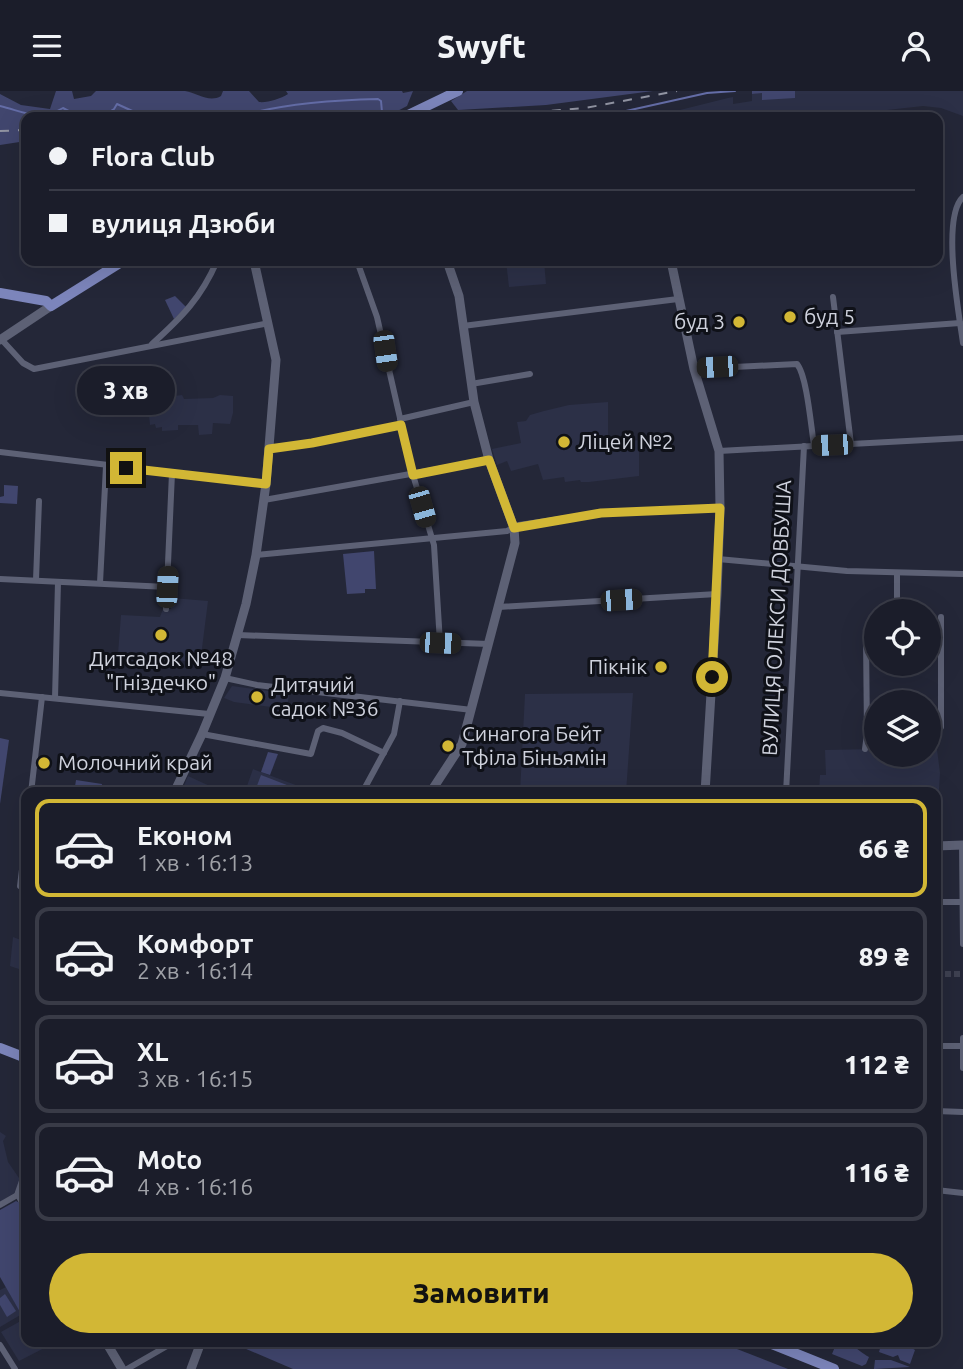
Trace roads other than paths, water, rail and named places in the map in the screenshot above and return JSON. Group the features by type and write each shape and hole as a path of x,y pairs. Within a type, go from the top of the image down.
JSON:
{"main road":[{"path":"414,112 458,91"},
{"path":"0,293 46,300 51,306 115,266"},
{"path":"0,1049 21,1056"},
{"path":"779,1347 834,1369"}],"street":[{"path":"963,197 953,212 953,274 963,343"},
{"path":"152,344 186,313 215,266"},
{"path":"177,787 225,678 256,555 266,484 276,360 255,266"},
{"path":"359,266 377,317 413,475 432,540 440,643"},
{"path":"434,787 462,744 515,543 514,528 489,460 474,402 456,286 448,266"},
{"path":"672,266 694,369 719,451 719,559 705,787"},
{"path":"833,297 851,444"},
{"path":"463,326 678,299"},
{"path":"51,306 1,340 23,363 34,369 269,323"},
{"path":"837,332 960,323"},
{"path":"694,369 797,364 805,391 814,445"},
{"path":"471,384 530,374"},
{"path":"269,449 312,443 474,402"},
{"path":"719,451 963,437"},
{"name":"ВУЛИЦЯ ОЛЕКСИ ДОВБУША","path":"786,787 804,446"},
{"path":"0,452 266,484"},
{"path":"264,500 489,460"},
{"path":"100,583 106,465"},
{"path":"166,609 172,473"},
{"path":"36,580 39,501"},
{"path":"256,555 507,531 601,513 720,508"},
{"path":"719,559 797,567 963,575"},
{"path":"897,573 897,599"},
{"path":"0,579 167,587"},
{"path":"55,698 58,582"},
{"path":"499,607 717,594"},
{"path":"238,635 489,644"},
{"path":"225,678 257,685 472,710"},
{"path":"0,693 209,714"},
{"path":"32,787 42,697"},
{"path":"365,787 394,734 400,701"},
{"path":"202,734 311,754 318,730 323,728 342,733 384,753"},
{"path":"941,846 962,845 963,944"},
{"path":"20,886 21,878"},
{"path":"941,902 962,902"},
{"path":"963,1038 963,1068"},
{"path":"941,1046 963,1046"},
{"path":"941,1111 963,1112"},
{"path":"0,1205 19,1194 21,1188"},
{"path":"941,1191 963,1193"},
{"path":"0,1345 15,1369"},
{"path":"109,1347 122,1369"},
{"path":"127,1369 165,1347"},
{"path":"191,1369 199,1347"}],"waterway":[{"path":"622,112 707,93 735,91"},
{"path":"257,112 324,102 378,99 381,101 382,112"},
{"path":"109,112 117,104 135,112"},
{"path":"0,106 21,112"},
{"path":"54,112 63,108 71,112"}],"tunnel":[{"path":"941,974 963,974"}],"railway":[{"path":"536,112 585,108 677,91"},
{"path":"0,131 21,130"}],"place":[{"name":"буд 5","path":"790,317"},
{"name":"буд 3","path":"739,322"},
{"name":"Ліцей №2","path":"564,442"},
{"name":"Дитсадок №48 \"Гніздечко\"","path":"161,635"},
{"name":"Пікнік","path":"661,667"},
{"name":"Дитячий садок №36","path":"257,697"},
{"name":"Синагога Бейт Тфіла Біньямін","path":"448,746"},
{"name":"Молочний край","path":"44,763"}]}
